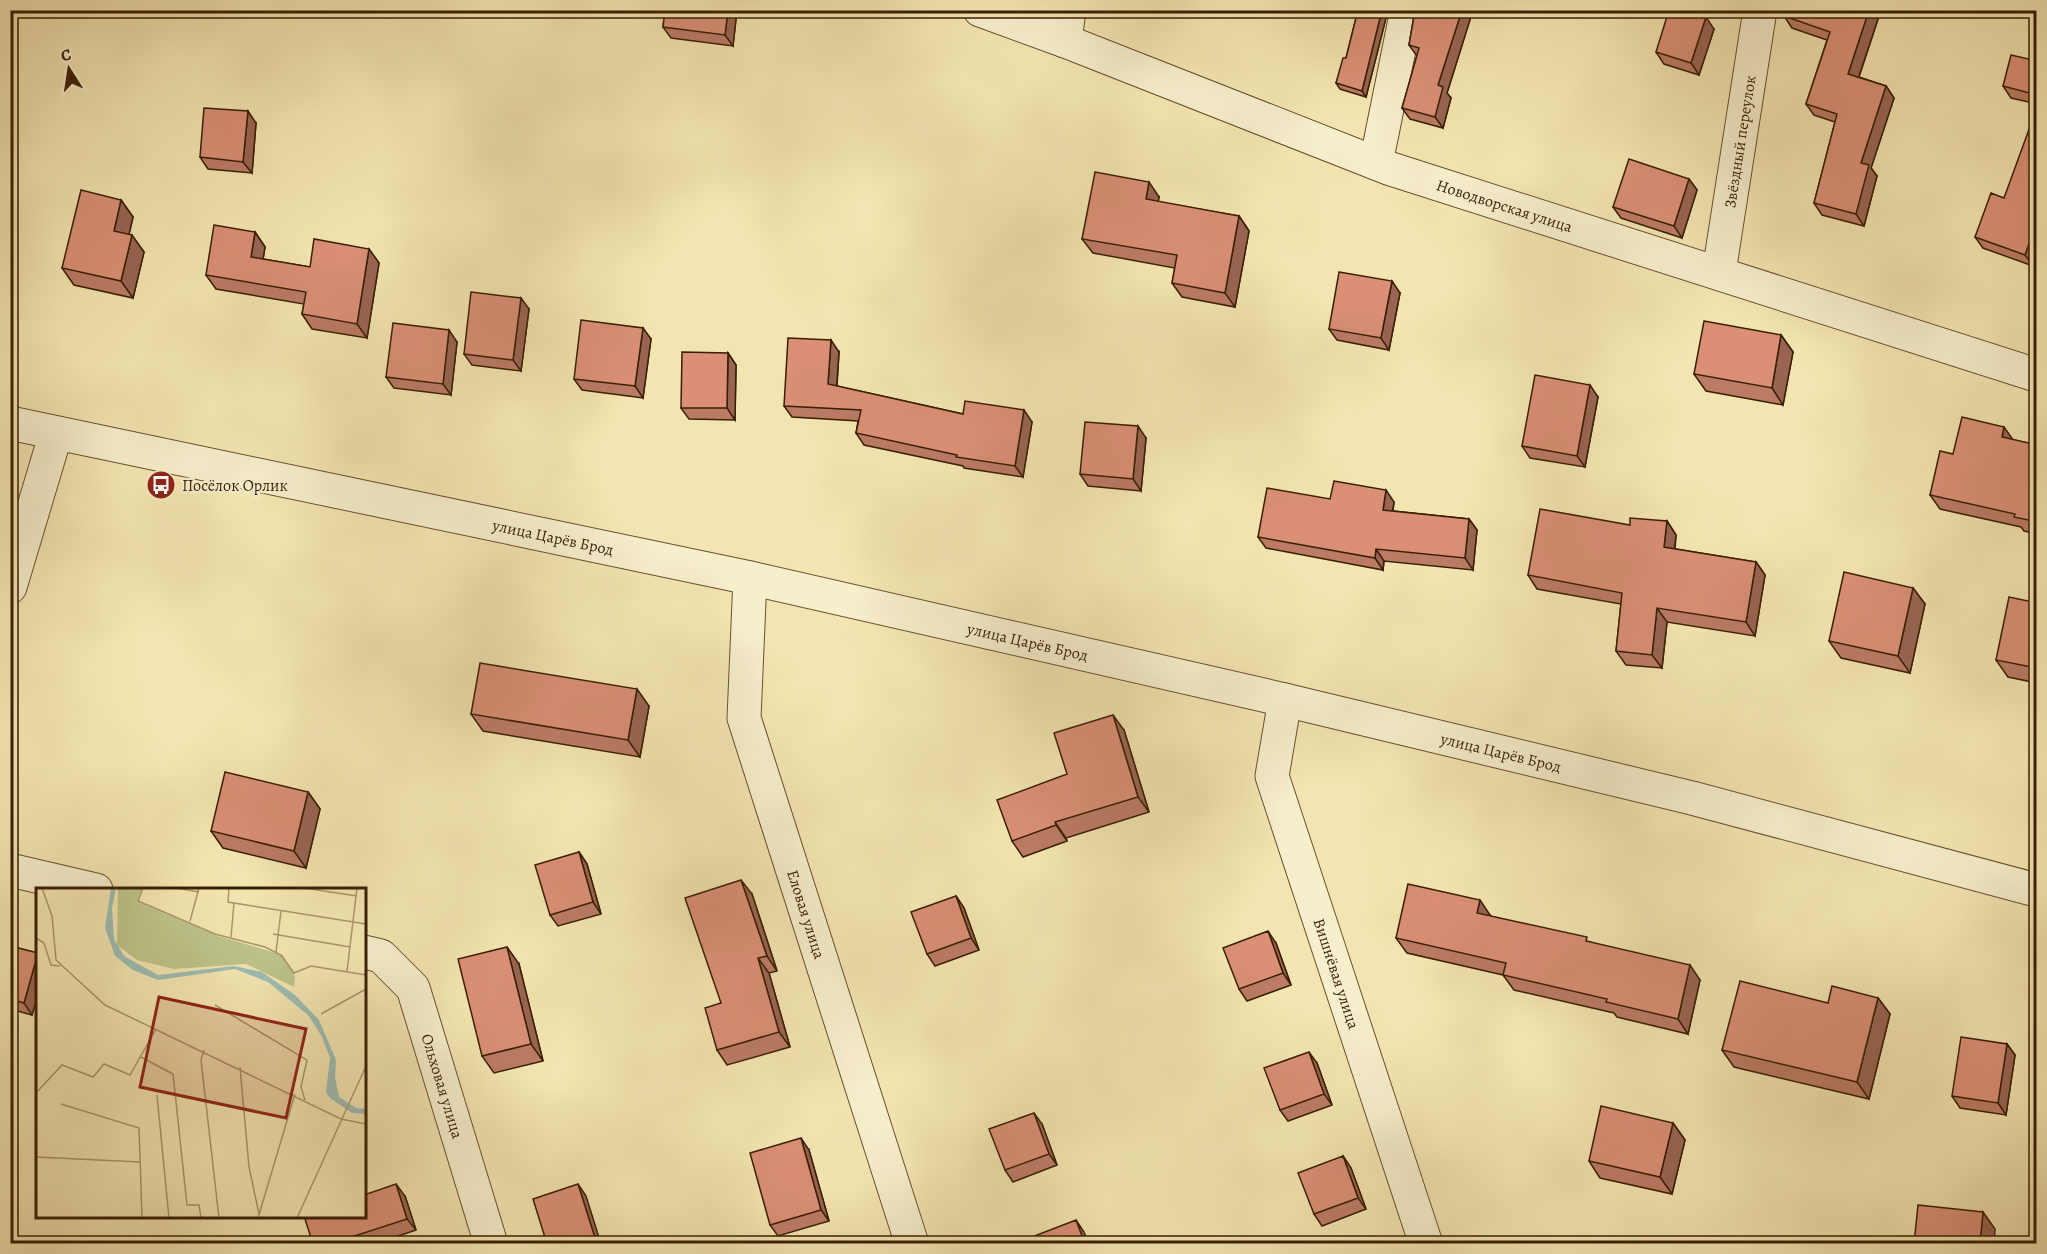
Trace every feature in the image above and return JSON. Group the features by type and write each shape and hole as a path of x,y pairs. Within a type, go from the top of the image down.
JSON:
{"street":[{"name":"Новодворская улица","path":"980,10 1067,26 1376,163 2037,375"},
{"path":"1376,163 1407,10"},
{"name":"Звёздный переулок","path":"1719,272 1760,10"},
{"name":"улица Царёв Брод","path":"10,423 750,578 1285,700 1692,798 2037,891"},
{"path":"10,587 56,433"},
{"name":"Еловая улица","path":"750,578 744,718 912,1244"},
{"name":"Вишнёвая улица","path":"1285,700 1272,776 1426,1244"},
{"path":"10,870 87,888"},
{"name":"Ольховая улица","path":"366,952 381,956 412,988 490,1244"}],"building":[{"path":"665,10 728,10 725,35 663,27"},
{"path":"1358,10 1382,10 1362,91 1336,83 1343,58 1346,58"},
{"path":"1415,10 1462,10 1438,85 1443,87 1435,117 1402,108 1419,48 1409,45"},
{"path":"1669,10 1685,10 1706,17 1691,63 1656,52"},
{"path":"1786,10 1869,10 1848,74 1886,86 1861,163 1869,165 1856,214 1814,203 1837,114 1806,104 1830,32 1784,16"},
{"path":"2011,55 2037,61 2037,95 2003,86"},
{"path":"204,108 248,111 243,162 200,157"},
{"path":"2031,124 2037,126 2037,222 2025,255 1975,237 1991,193 2004,198"},
{"path":"1629,159 1689,179 1674,226 1613,207"},
{"path":"1095,172 1149,182 1146,199 1239,216 1225,293 1172,283 1177,255 1082,239"},
{"path":"81,190 121,200 114,231 132,235 121,281 62,268"},
{"path":"214,225 255,232 251,257 310,267 314,239 369,249 357,324 302,314 306,292 206,275"},
{"path":"1339,272 1392,281 1381,338 1329,329"},
{"path":"471,292 521,298 513,360 464,354"},
{"path":"581,320 643,328 635,386 574,379"},
{"path":"1704,321 1781,335 1772,388 1694,374"},
{"path":"393,323 449,330 443,384 386,377"},
{"path":"788,338 831,340 828,384 963,414 965,401 1024,410 1015,466 956,457 957,455 856,433 861,410 784,406"},
{"path":"682,352 728,353 727,408 681,408"},
{"path":"1535,375 1590,385 1577,456 1522,446"},
{"path":"1962,417 2004,427 2002,437 2037,445 2037,522 2014,517 2015,514 1930,495 1940,451 1953,454"},
{"path":"1085,422 1138,426 1133,479 1080,474"},
{"path":"1334,481 1386,490 1383,510 1469,519 1465,558 1376,549 1375,558 1258,537 1267,488 1330,499"},
{"path":"1540,509 1630,525 1630,518 1667,521 1664,547 1756,562 1746,622 1657,608 1652,655 1616,651 1622,593 1528,575"},
{"path":"1844,572 1913,588 1898,656 1829,641"},
{"path":"2009,597 2037,603 2037,668 1996,660"},
{"path":"480,663 637,689 628,740 471,714"},
{"path":"1113,715 1138,797 1055,822 1056,825 1012,841 997,800 1067,774 1054,733"},
{"path":"225,772 308,792 294,851 211,831"},
{"path":"579,852 593,902 550,915 535,865"},
{"path":"741,880 767,956 758,958 779,1032 717,1050 705,1008 721,1003 685,898"},
{"path":"1408,884 1480,900 1477,913 1587,937 1586,941 1690,965 1678,1019 1606,1002 1607,999 1503,975 1506,963 1396,938"},
{"path":"956,896 971,938 927,954 911,912"},
{"path":"1268,931 1283,973 1239,989 1223,948"},
{"path":"10,946 36,952 24,1003 10,999"},
{"path":"507,947 531,1044 482,1056 458,959"},
{"path":"1740,981 1828,1003 1832,986 1878,998 1857,1082 1722,1050"},
{"path":"1961,1037 2007,1044 1998,1103 1952,1096"},
{"path":"1309,1052 1324,1094 1280,1110 1264,1068"},
{"path":"1601,1106 1673,1123 1660,1177 1589,1161"},
{"path":"1034,1113 1049,1154 1005,1170 989,1129"},
{"path":"801,1138 821,1210 770,1225 750,1153"},
{"path":"1343,1156 1358,1198 1314,1214 1298,1173"},
{"path":"396,1184 407,1219 330,1244 313,1244 305,1218 366,1218 366,1194"},
{"path":"578,1184 597,1244 547,1244 533,1199"},
{"path":"1918,1205 1983,1212 1980,1244 1914,1244"},
{"path":"1076,1220 1085,1244 1035,1244 1032,1237"}],"place":[{"name":"Посёлок Орлик","path":"161,485"}]}
